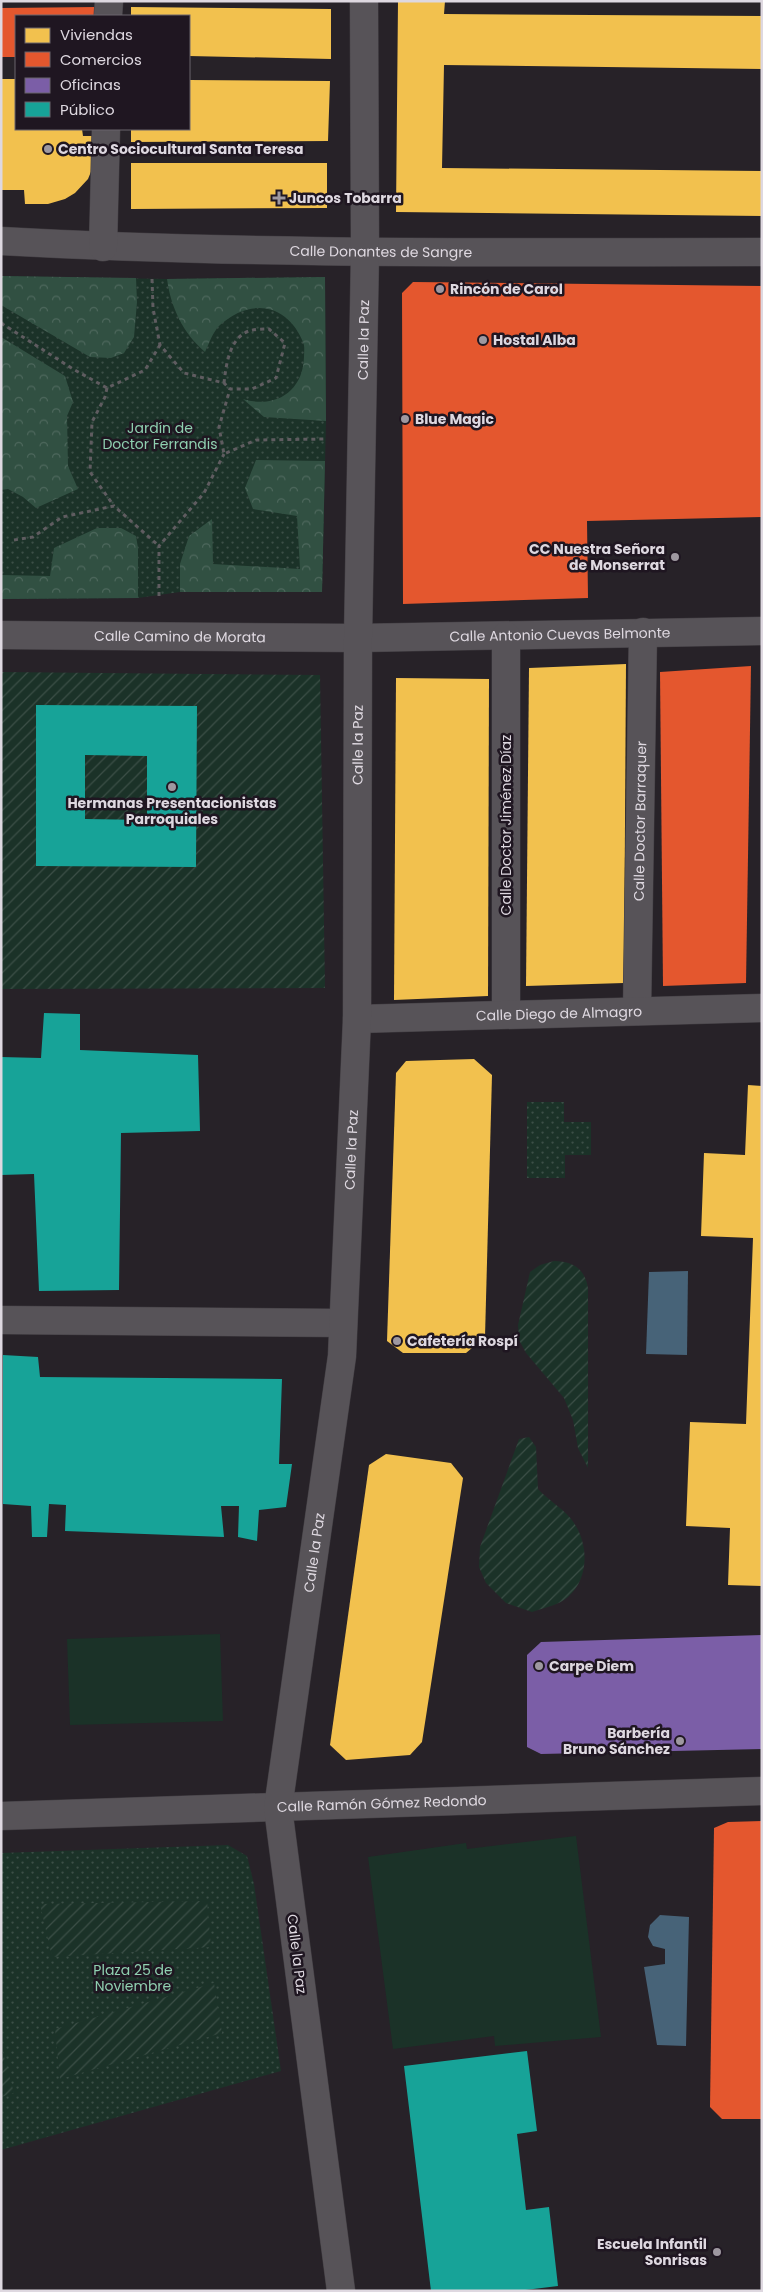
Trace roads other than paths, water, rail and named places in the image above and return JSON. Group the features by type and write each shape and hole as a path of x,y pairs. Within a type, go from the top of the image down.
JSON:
{"street":[{"path":"108,15 109,1"},
{"name":"Calle la Paz","path":"340,2291 278,1808 342,1356 357,1019 358,638 365,253 364,1"},
{"path":"103,247 106,130"},
{"name":"Calle Donantes de Sangre","path":"1,241 103,247 365,253 762,252"},
{"name":"Calle Antonio Cuevas Belmonte","path":"358,638 762,631"},
{"name":"Calle Doctor Barraquer","path":"637,1011 642,632"},
{"name":"Calle Camino de Morata","path":"1,635 358,638"},
{"name":"Calle Doctor Jiménez Díaz","path":"506,636 506,1014"},
{"name":"Calle Diego de Almagro","path":"357,1019 762,1008"},
{"path":"1,1320 343,1323"},
{"name":"Calle Ramón Gómez Redondo","path":"1,1816 762,1791"}],"water":[{"path":"688,1271 687,1355 646,1354 649,1272"},
{"path":"660,1915 689,1917 686,2046 657,2045 644,1967 665,1964 665,1949 653,1946 648,1937 650,1925"}],"place":[{"name":"Centro Sociocultural Santa Teresa","path":"48,149"},
{"name":"Juncos Tobarra","path":"279,198"},
{"name":"Rincón de Carol","path":"440,289"},
{"name":"Hostal Alba","path":"483,340"},
{"name":"Blue Magic","path":"405,419"},
{"name":"CC Nuestra Señora de Monserrat","path":"675,557"},
{"name":"Hermanas Presentacionistas Parroquiales","path":"172,787"},
{"name":"Cafetería Rospí","path":"397,1341"},
{"name":"Carpe Diem","path":"539,1666"},
{"name":"Barbería Bruno Sánchez","path":"680,1741"},
{"name":"Escuela Infantil Sonrisas","path":"717,2252"}],"park label":[{"name":"Jardín de Doctor Ferrandis","path":"160,436"},
{"name":"Plaza 25 de Noviembre","path":"133,1978"}]}
